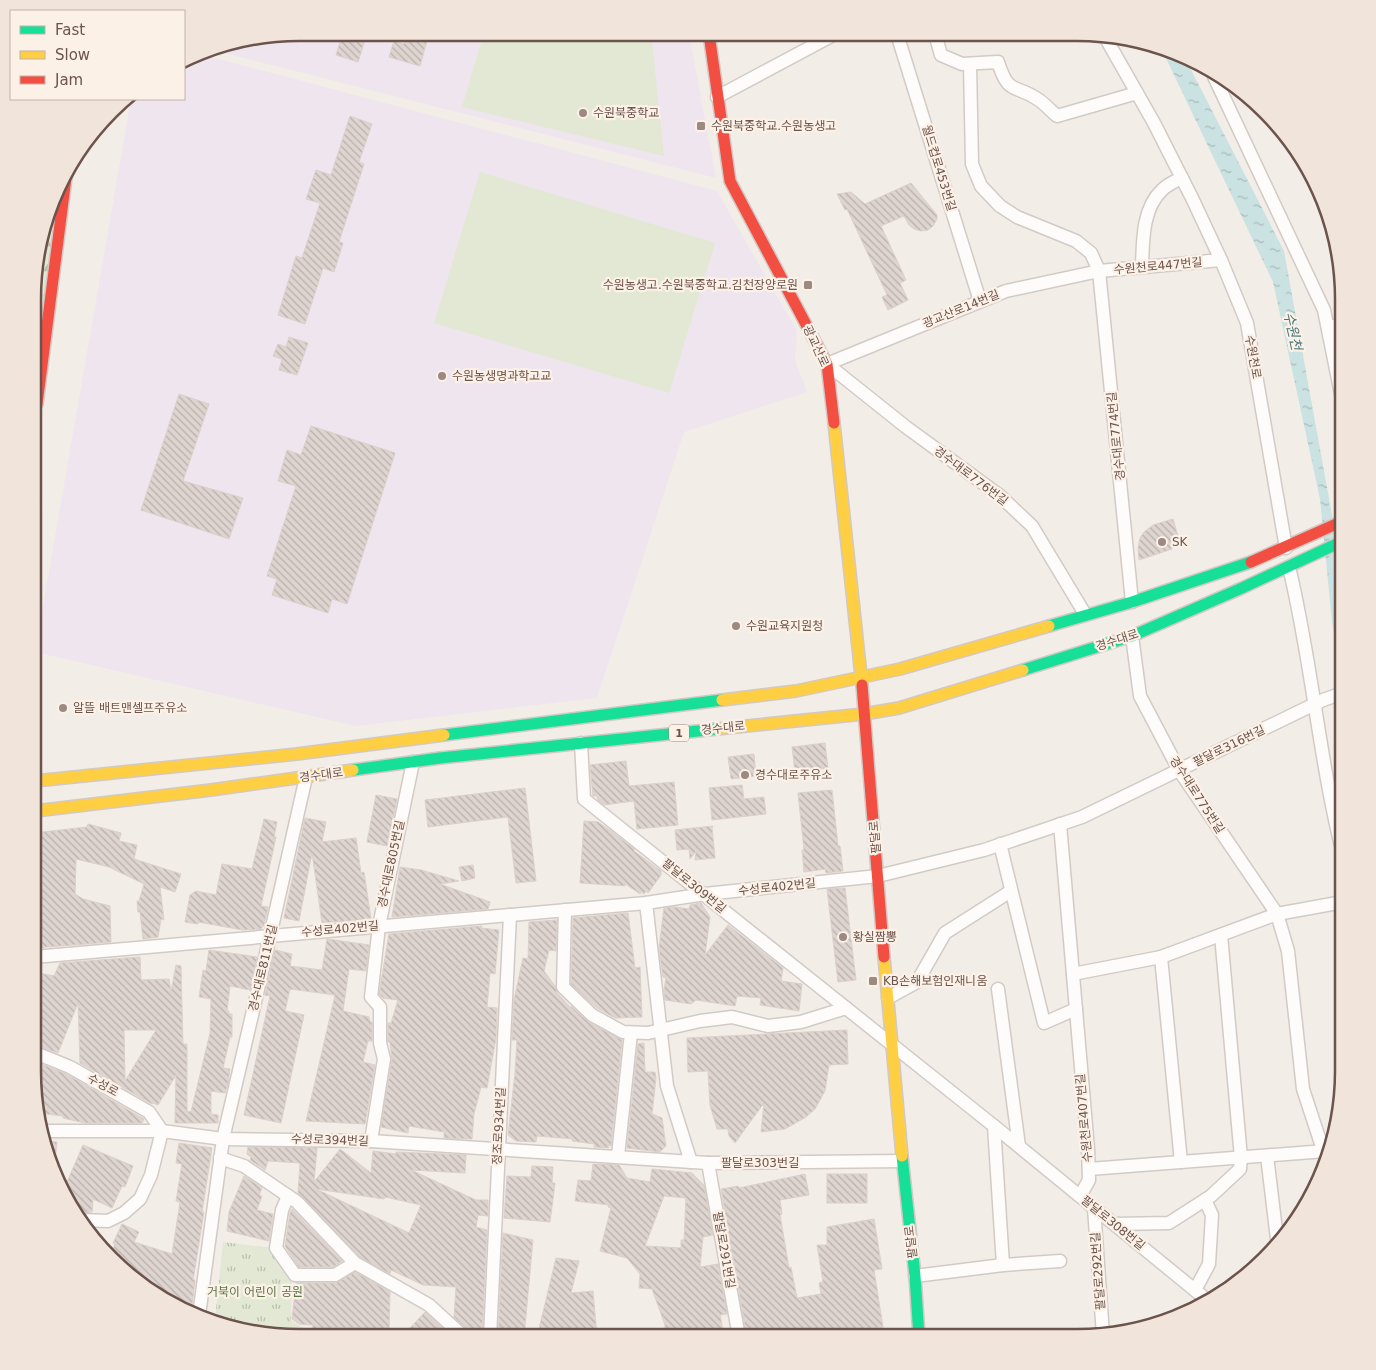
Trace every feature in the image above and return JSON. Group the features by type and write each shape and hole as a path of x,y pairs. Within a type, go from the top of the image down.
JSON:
{"main road":[{"name":"광교산로","path":"710,41 730,181 827,364 861,677"},
{"path":"41,363 63,197"},
{"name":"경수대로","path":"41,780 297,754 796,691 900,669 1085,614 1132,602 1245,565 1335,525"},
{"name":"1","path":"1294,564 1335,545"},
{"name":"경수대로","path":"41,810 211,790 413,762 864,714 899,708 1132,636 1294,564"},
{"name":"팔달로","path":"861,677 891,1044 915,1276 918,1329"}],"street":[{"path":"718,97 822,41"},
{"name":"월드컵로453번길","path":"899,41 980,301"},
{"path":"937,41 941,55 962,64 998,62 1003,78 1010,86 1038,99 1057,116 1137,93"},
{"name":"수원천로","path":"1108,43 1182,178 1221,260 1247,323 1286,548"},
{"name":"수원천로447번길","path":"970,64 972,164 981,186 1000,206 1017,216 1076,241 1090,253 1099,271 1221,260"},
{"path":"1217,83 1324,310 1335,364"},
{"path":"1142,267 1144,234 1152,202 1163,188 1182,178"},
{"name":"광교산로14번길","path":"827,364 1006,291 1099,271"},
{"name":"경수대로774번길","path":"1099,271 1132,602"},
{"path":"1328,329 1335,326"},
{"name":"경수대로776번길","path":"827,364 906,427 999,495 1032,526 1085,614"},
{"path":"1294,564 1300,611 1319,702 1335,822"},
{"name":"경수대로775번길","path":"1132,636 1140,696 1179,770 1277,914 1288,950 1303,1089 1323,1149"},
{"name":"팔달로316번길","path":"878,876 1000,844 1082,817 1335,696"},
{"name":"팔달로309번길","path":"581,743 584,798 891,1044"},
{"name":"경수대로805번길","path":"371,1141 384,1059 380,1043 380,1007 371,997 378,926 413,762"},
{"name":"경수대로811번길","path":"200,1309 223,1139 306,777"},
{"path":"1060,824 1073,974 1161,956 1277,914 1335,903"},
{"path":"1000,844 1044,1023 1076,1008"},
{"name":"수성로402번길","path":"41,956 646,903 704,894 878,876"},
{"path":"888,998 917,982 945,933 1011,890"},
{"path":"646,903 667,1086 691,1162"},
{"path":"565,910 562,986 592,1015 623,1032 648,1033 732,1017 768,1026 793,1023 846,1008"},
{"name":"정조로934번길","path":"490,1329 510,915"},
{"path":"1115,1224 1169,1224 1211,1196 1240,1169 1241,1158 1221,934"},
{"path":"1161,956 1181,1162"},
{"name":"수원천로407번길","path":"1073,974 1089,1169 1321,1153"},
{"path":"998,989 1019,1146"},
{"path":"618,1156 631,1032"},
{"name":"팔달로308번길","path":"891,1044 1203,1296"},
{"name":"수성로","path":"41,1055 70,1067 149,1112 162,1132"},
{"path":"994,1126 1003,1265"},
{"name":"수성로394번길","path":"48,1131 162,1132 223,1139 371,1141 498,1149"},
{"path":"89,1220 108,1221 124,1213 140,1199 151,1175 162,1132"},
{"name":"팔달로303번길","path":"498,1149 708,1163 902,1161"},
{"path":"1267,1156 1276,1235"},
{"path":"220,1158 244,1166 297,1202 354,1263 429,1305 455,1329"},
{"name":"팔달로291번길","path":"708,1163 738,1329"},
{"path":"1080,1196 1089,1180 1089,1169"},
{"path":"288,1196 282,1210 276,1248 295,1275 335,1276 354,1263"},
{"path":"1195,1290 1209,1264 1212,1215 1205,1200"},
{"name":"팔달로292번길","path":"1094,1208 1102,1328"},
{"name":"팔달로","path":"915,1276 1003,1265 1060,1261"}],"shaded area":[{"name":"수원북중학교","path":"299,41 690,41 716,178 223,53 265,43"},
{"name":"수원농생명과학고교","path":"211,57 717,191 797,331 795,360 807,392 684,432 597,698 356,726 41,653 41,617 130,104 135,100 185,100 185,68 200,61"}],"green space":[{"path":"482,41 652,41 664,156 462,107"},
{"path":"480,172 715,243 669,393 434,323"},
{"path":"55,215 41,340 43,265"},
{"name":"거북이 어린이 공원","path":"223,1242 273,1248 292,1278 291,1321 306,1329 265,1327 215,1315"}],"water":[{"name":"수원천","path":"1165,57 1190,67 1284,251 1335,531 1335,641 1320,499 1273,282"}],"building":[{"path":"340,41 365,41 358,62 336,55"},
{"path":"394,41 404,44 405,41 427,41 420,66 389,57"},
{"path":"350,116 372,124 359,162 364,164 339,242 343,243 334,272 323,268 305,324 278,315 296,256 302,258 320,203 306,199 316,170 331,175"},
{"path":"911,183 937,215 937,219 928,230 921,231 909,225 904,216 881,226 906,280 900,283 908,300 888,310 882,297 887,295 847,209 845,210 837,194 851,192 865,204"},
{"path":"289,337 308,343 297,375 279,370 282,359 273,356 278,344 286,347"},
{"path":"179,394 209,404 183,481 243,498 229,539 141,510"},
{"path":"311,426 395,453 347,604 332,599 328,613 272,595 277,579 267,576 296,486 278,481 287,450 301,455"},
{"path":"1173,519 1178,536 1171,546 1172,549 1139,560 1138,548 1140,538 1144,532 1153,525"},
{"path":"825,743 828,768 795,772 792,747"},
{"path":"754,754 756,776 731,779 728,757"},
{"path":"626,761 629,786 674,782 678,825 637,829 634,801 604,805 598,800 597,796 593,796 590,765"},
{"path":"742,785 744,799 764,797 766,814 712,820 709,788"},
{"path":"525,788 536,881 516,883 508,817 428,827 425,800"},
{"path":"832,790 838,846 840,846 843,871 826,873 825,869 804,872 802,850 804,850 798,793"},
{"path":"376,795 397,799 387,846 367,842"},
{"path":"305,818 326,822 322,842 356,838 361,873 364,872 371,919 322,923 312,853 299,921 284,918"},
{"path":"264,819 277,822 274,837 276,837 261,906 268,907 264,925 261,929 243,930 198,922 198,924 185,922 190,895 196,891 216,895 222,864 252,869"},
{"path":"584,821 598,822 661,871 661,875 648,893 646,891 644,894 641,892 640,894 624,883 625,886 580,883"},
{"path":"88,824 121,833 119,841 137,845 134,859 181,874 175,892 160,887 164,920 161,919 158,937 143,939 137,901 139,901 144,884 109,867 76,859 75,894 83,899 110,906 111,942 41,947 41,832 87,827"},
{"path":"713,826 715,858 695,860 696,851 690,859 689,849 677,850 675,830"},
{"path":"473,865 475,878 462,881 459,867"},
{"path":"400,867 421,870 459,881 440,884 490,902 488,909 392,917"},
{"path":"845,888 856,980 838,982 827,889"},
{"path":"701,903 710,917 705,955 728,925 783,968 781,981 802,984 799,1011 760,1005 761,998 737,996 735,1006 696,1000 691,1004 665,1000 666,978 663,977 659,948 664,908 689,909 690,905"},
{"path":"628,913 635,968 640,967 642,1017 615,1018 597,1008 571,984 573,918"},
{"path":"557,920 556,951 549,950 544,971 555,986 557,993 571,1008 571,1006 588,1022 622,1040 611,1146 607,1145 609,1148 594,1147 595,1144 572,1141 573,1139 537,1136 536,1142 516,1141 508,1135 517,1040 512,1040 514,1000 523,958 528,959 529,922"},
{"path":"482,926 481,928 499,930 495,974 490,973 487,1007 497,1008 496,1038 487,1088 481,1087 474,1114 472,1139 444,1138 444,1132 409,1126 408,1133 381,1127 392,1060 390,1042 388,1042 388,1023 391,1023 398,1000 383,998 379,994 389,934"},
{"path":"327,939 369,945 366,971 349,969 343,1011 369,1017 370,1022 372,1022 372,1041 368,1041 363,1062 375,1065 365,1124 306,1121 335,995 290,989 285,1011 304,1015 281,1123 244,1115 270,996 265,995 275,950 292,954 290,966 322,970"},
{"path":"209,950 257,957 250,990 230,986 227,1011 229,1011 229,1014 232,1014 232,1037 230,1037 223,1068 230,1069 228,1083 225,1093 211,1091 211,1114 218,1115 218,1123 175,1123 176,1075 158,1105 152,1104 80,1063 78,1003 58,1053 41,1047 41,973 54,976 60,963 140,957 141,980 169,979 171,992 176,965 181,966 183,1044 187,1044 187,1111 191,1112 210,1033 211,999 199,997 203,970 206,971","holes":["124,1030 156,1030 125,1081"]},
{"path":"847,1030 848,1064 829,1065 825,1091 815,1109 806,1117 785,1129 761,1132 764,1103 735,1143 729,1136 728,1129 717,1129 710,1105 708,1071 688,1072 687,1038"},
{"path":"644,1043 645,1072 655,1072 656,1078 652,1114 662,1118 666,1146 660,1152 627,1148 638,1044"},
{"path":"41,1064 66,1074 144,1119 142,1123 85,1123 63,1118 63,1116 45,1114"},
{"path":"51,1142 57,1142 56,1156"},
{"path":"179,1143 212,1148 193,1280 195,1280 192,1305 142,1276 113,1249 115,1244 113,1243 122,1224 139,1232 134,1242 172,1254 180,1202 176,1201 182,1164 176,1163"},
{"path":"83,1145 133,1166 125,1187 122,1186 112,1208 93,1199 92,1212 84,1213 67,1182"},
{"path":"248,1147 317,1148 314,1182 340,1149 371,1173 373,1151 396,1154 396,1152 466,1155 465,1173 411,1170 476,1200 488,1200 488,1216 478,1215 476,1227 487,1230 482,1329 467,1329 454,1317 456,1287 423,1285 391,1270 390,1274 360,1257 298,1193 300,1163 268,1161 265,1170 250,1160 251,1157 247,1154","holes":["316,1189 384,1199 385,1197 421,1205 409,1233"]},
{"path":"593,1164 619,1165 627,1178 650,1182 652,1169 692,1173 704,1185 713,1235 703,1237 700,1267 718,1264 727,1314 720,1315 723,1329 665,1329 652,1289 639,1288 640,1274 627,1258 600,1251 611,1208 608,1207 609,1205 575,1201 578,1180 591,1181","holes":["664,1196 686,1198 684,1240 681,1240 681,1248 645,1246"]},
{"path":"532,1166 553,1167 552,1183 555,1183 550,1222 504,1218 507,1176 531,1177"},
{"path":"805,1174 809,1195 780,1200 782,1214 780,1215 789,1268 791,1267 797,1298 821,1294 819,1283 823,1282 817,1245 827,1245 827,1227 874,1219 882,1269 874,1270 883,1327 871,1329 746,1329 721,1189 738,1186 739,1188"},
{"path":"827,1174 867,1174 867,1203 827,1203"},
{"path":"244,1176 262,1188 259,1195 262,1196 257,1210 273,1214 269,1241 227,1231 229,1212"},
{"path":"292,1209 342,1261 333,1267 299,1267 285,1246"},
{"path":"503,1233 533,1240 525,1329 498,1329"},
{"path":"556,1258 579,1261 571,1293 593,1291 596,1329 539,1329"},
{"path":"355,1272 390,1292 389,1329 313,1329 313,1325 299,1324 292,1319 296,1283 336,1283"},
{"path":"425,1312 443,1329 411,1329"}],"traffic: fast":[{"path":"1023,670 1132,636 1335,545"},
{"path":"1049,626 1132,602 1251,562"},
{"path":"444,735 722,700"},
{"path":"353,770 440,758 717,729"},
{"path":"902,1156 915,1276 918,1329"}],"traffic: slow":[{"path":"834,423 862,685"},
{"path":"722,700 796,691 900,669 1049,626"},
{"path":"717,729 864,714 899,708 1023,670"},
{"path":"41,780 297,754 444,735"},
{"path":"41,810 211,790 353,770"},
{"path":"884,957 902,1156"}],"traffic: jam":[{"path":"710,41 730,181 827,364 834,423"},
{"path":"41,373 64,194"},
{"path":"1251,562 1335,525"},
{"path":"862,685 884,957"}],"place":[{"name":"수원북중학교","path":"583,113"},
{"name":"수원북중학교.수원농생고","path":"701,126"},
{"name":"수원농생고.수원북중학교.김천장양로원","path":"808,285"},
{"name":"수원농생명과학고교","path":"442,376"},
{"name":"SK","path":"1162,542"},
{"name":"수원교육지원청","path":"736,626"},
{"name":"알뜰 배트맨셀프주유소","path":"63,708"},
{"name":"경수대로주유소","path":"745,775"},
{"name":"황실짬뽕","path":"843,937"},
{"name":"KB손해보험인재니움","path":"873,981"}]}
